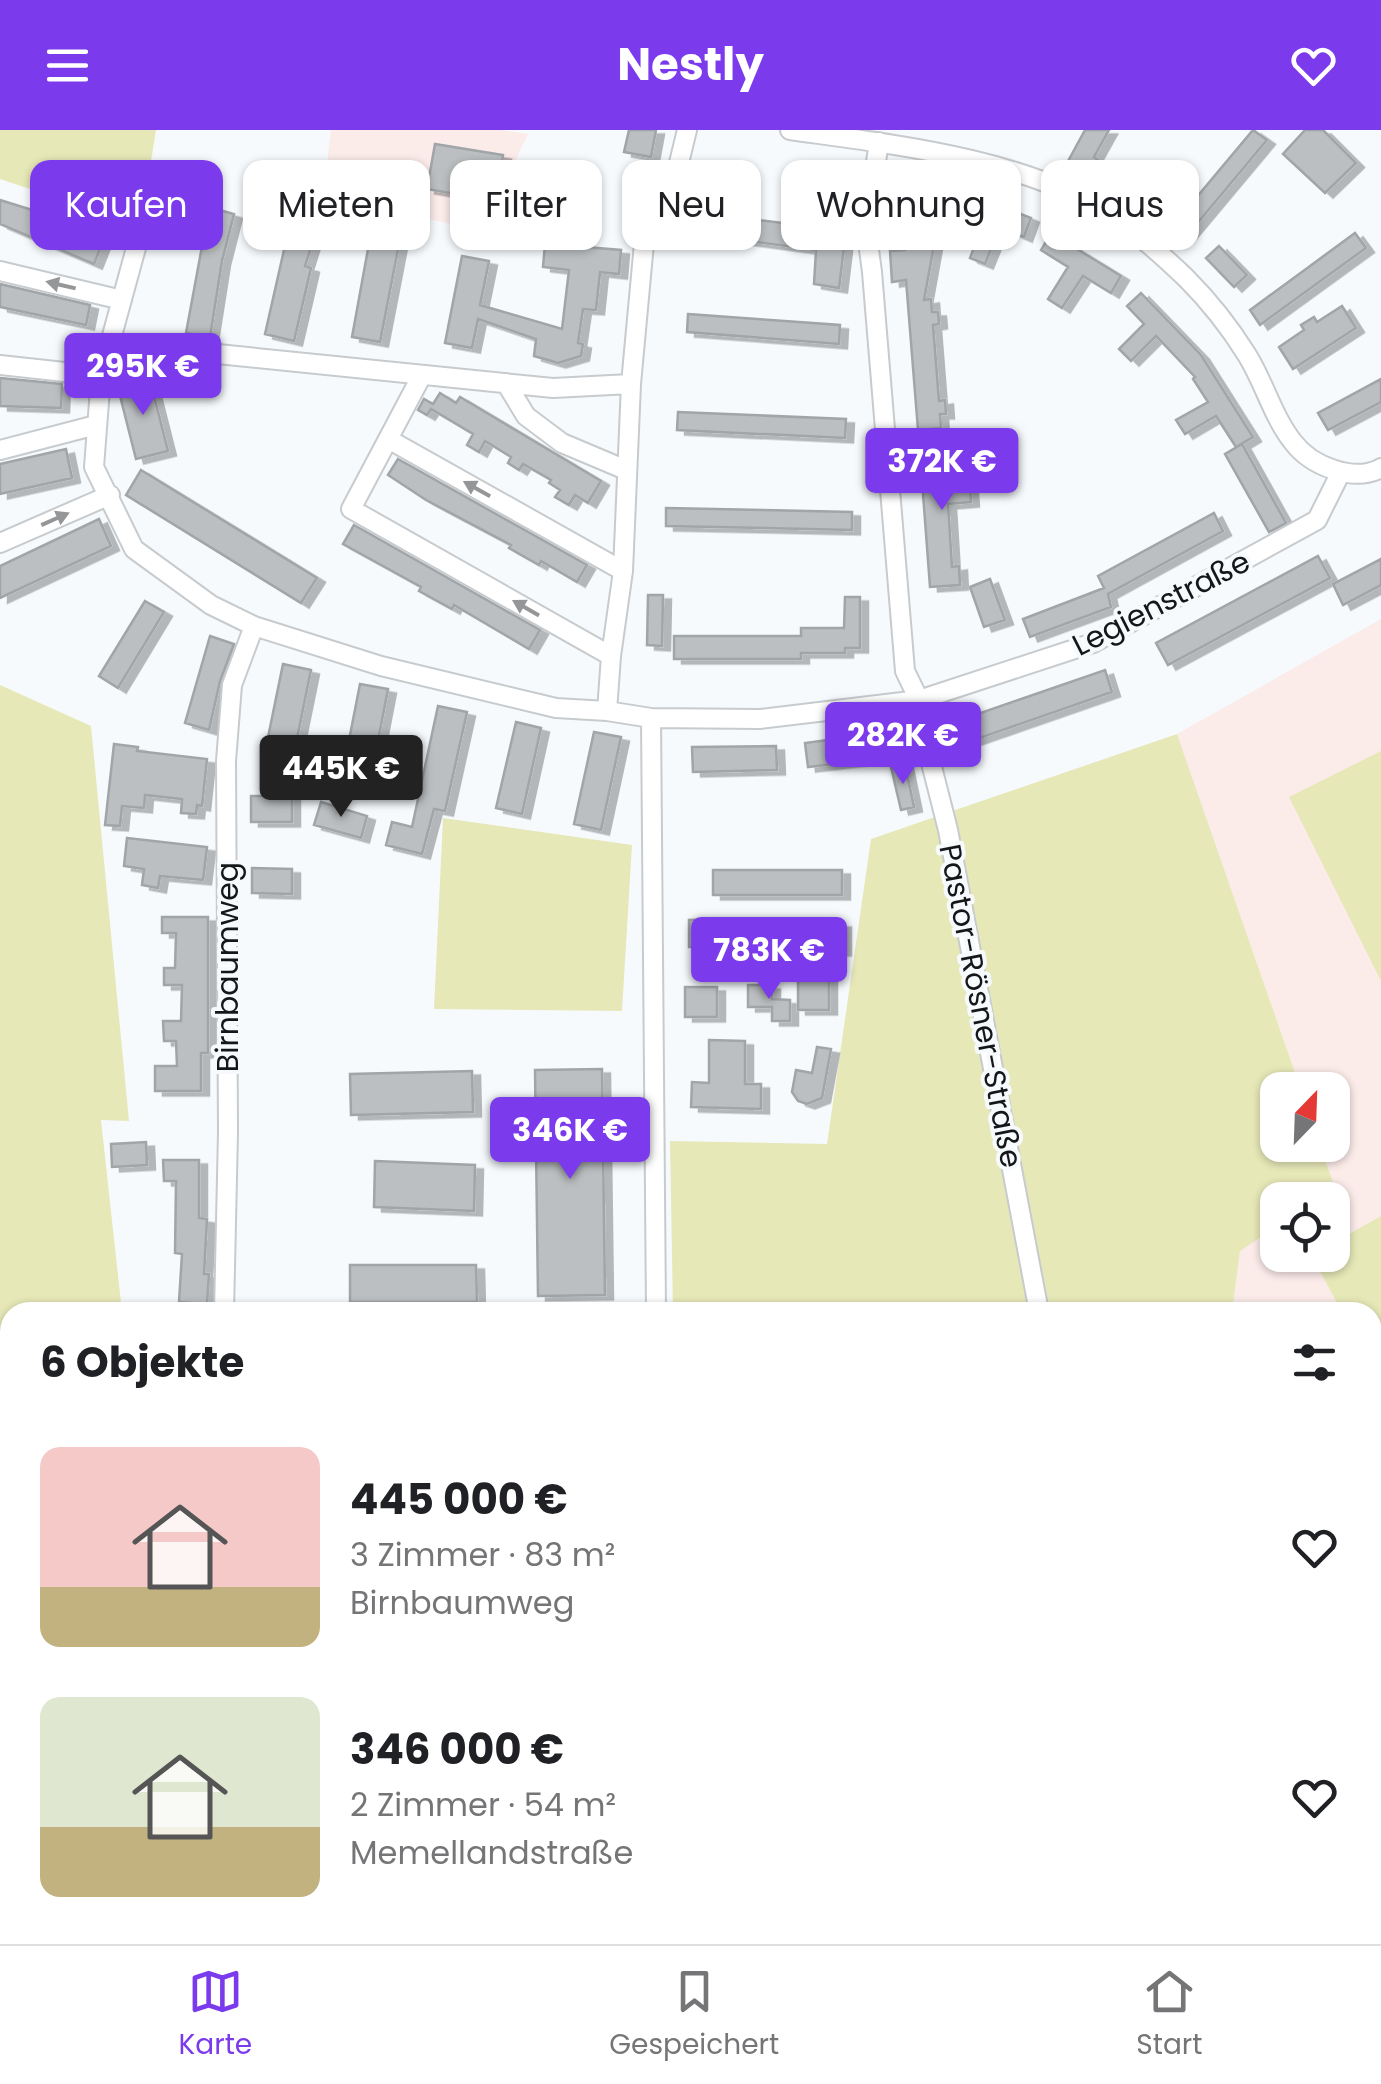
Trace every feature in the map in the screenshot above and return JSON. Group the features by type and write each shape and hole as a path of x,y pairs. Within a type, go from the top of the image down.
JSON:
{"street":[{"path":"607,710 610,656 623,571 626,470 648,204 655,190 678,167 687,130"},
{"path":"790,130 880,142 981,162 1049,184 1108,213 1184,276 1224,318 1251,360 1294,443 1318,462 1341,472 1372,474 1381,468"},
{"name":"Pastor-Rösner-Straße","path":"880,142 866,241 872,272 904,672 919,700 948,830 1037,1302"},
{"name":"Legienstraße","path":"136,250 101,376 94,467 134,549 211,605 254,626 380,666 556,708 607,710 651,718 760,719 919,700 1018,669 1110,634 1317,520 1341,472"},
{"path":"0,271 122,300"},
{"path":"110,343 553,388 632,384"},
{"path":"0,365 101,376"},
{"path":"422,374 350,509 610,656"},
{"path":"506,383 526,416 562,443 626,470"},
{"path":"0,450 96,425"},
{"path":"388,439 623,571"},
{"path":"0,543 110,495"},
{"name":"Birnbaumweg","path":"224,1302 228,1132 226,761 232,685 254,626"},
{"path":"651,718 656,1302"}],"shaded area":[{"path":"331,130 502,130 528,134 515,160 450,160 450,224 430,220 430,160 327,160"},
{"path":"1381,619 1381,1216 1350,1233 1350,1182 1333,1182 1326,1162 1350,1162 1350,1072 1295,1072 1177,734"},
{"path":"1260,1237 1260,1272 1320,1272 1337,1302 1233,1302 1240,1250"}],"green space":[{"path":"0,130 156,130 151,160 30,160 30,189 0,179"},
{"path":"0,685 91,726 129,1121 101,1120 121,1302 0,1302"},
{"path":"1177,734 1295,1072 1260,1072 1260,1162 1326,1162 1333,1182 1260,1182 1260,1237 1240,1251 1233,1302 673,1302 670,1141 827,1144 871,839"},
{"path":"1381,751 1381,981 1289,797"},
{"path":"443,818 632,845 622,1011 434,1009"},
{"path":"1381,1216 1381,1302 1337,1302 1320,1272 1350,1272 1350,1233"}],"building":[{"path":"629,130 656,130 651,157 624,152"},
{"path":"1085,130 1109,130 1094,157 1098,160 1069,160"},
{"path":"1253,130 1267,140 1199,221 1199,194"},
{"path":"1305,130 1323,130 1356,163 1325,193 1283,154"},
{"path":"435,144 503,155 502,160 450,160 450,193 430,190"},
{"path":"0,200 30,209 30,237 0,224"},
{"path":"223,211 234,214 210,337 186,333 201,250 223,250"},
{"path":"1021,214 1031,218 1024,237 1021,236"},
{"path":"761,220 781,223 781,245 761,243"},
{"path":"1355,233 1366,248 1260,325 1250,310"},
{"path":"1219,246 1247,275 1234,287 1206,258"},
{"path":"61,250 100,250 94,264"},
{"path":"284,250 310,250 305,266 311,268 294,341 265,334"},
{"path":"368,250 398,250 380,342 352,337"},
{"path":"544,250 621,250 619,274 600,272 596,310 583,309 578,343 583,344 581,356 558,363 534,356 536,339 478,319 472,348 445,343 462,256 489,261 480,305 562,329 569,270 543,267"},
{"path":"816,250 844,250 839,288 814,284"},
{"path":"933,250 924,300 931,299 932,312 938,312 939,324 933,325 939,401 945,400 946,414 940,414 941,428 918,430 906,280 892,282 890,251"},
{"path":"973,250 991,250 985,264 970,258"},
{"path":"1041,250 1079,250 1121,276 1111,293 1083,276 1062,308 1048,299 1068,267"},
{"path":"0,284 90,305 86,325 0,307"},
{"path":"1141,293 1201,355 1253,437 1236,447 1216,416 1185,434 1176,420 1208,402 1195,377 1156,336 1131,361 1119,349 1144,324 1127,306"},
{"path":"1342,306 1356,328 1293,369 1279,347 1304,330 1301,325 1314,317 1317,322"},
{"path":"688,314 840,325 839,344 687,332"},
{"path":"149,376 168,451 136,459 117,384"},
{"path":"0,378 62,384 61,408 0,406"},
{"path":"1381,379 1381,402 1328,430 1318,413"},
{"path":"440,393 456,403 460,397 601,481 588,503 575,495 569,505 555,497 560,490 549,483 551,480 523,464 519,470 508,463 511,457 485,441 479,452 467,445 473,434 431,409 427,415 418,410 424,399 433,404"},
{"path":"678,412 846,419 845,438 677,430"},
{"path":"1242,444 1286,523 1269,532 1225,454"},
{"path":"66,449 72,478 0,494 0,464"},
{"path":"944,453 945,464 968,462 971,502 948,504 952,567 959,566 960,585 930,587 920,454"},
{"path":"398,459 587,565 577,582 541,561 539,565 388,475"},
{"path":"141,470 317,578 301,603 126,495"},
{"path":"666,508 852,512 852,530 666,526"},
{"path":"1214,513 1223,531 1108,594 1111,607 1030,637 1023,619 1104,588 1098,576"},
{"path":"99,519 111,546 0,598 0,566"},
{"path":"354,525 540,630 529,649 454,605 452,609 419,591 421,587 343,544"},
{"path":"1318,556 1330,578 1168,665 1156,643"},
{"path":"1381,559 1381,585 1343,605 1333,584"},
{"path":"990,579 1005,620 984,627 970,587"},
{"path":"648,595 663,595 662,646 647,645"},
{"path":"845,597 860,597 860,648 845,648 845,653 801,653 801,659 674,659 674,636 801,636 801,628 844,628"},
{"path":"145,601 164,612 118,688 99,676"},
{"path":"210,636 234,644 220,681 209,730 185,723"},
{"path":"283,664 311,670 293,758 265,752"},
{"path":"1105,670 1112,692 974,740 966,718"},
{"path":"360,684 388,689 370,782 342,776"},
{"path":"438,706 467,712 445,811 434,809 422,854 386,845 392,822 412,827"},
{"path":"516,722 541,728 522,814 496,808"},
{"path":"594,732 621,737 601,830 574,824"},
{"path":"887,732 891,757 808,767 805,743"},
{"path":"114,744 138,747 137,751 207,759 202,806 197,805 196,814 181,813 182,799 145,795 144,808 122,806 120,826 105,825"},
{"path":"776,746 777,770 693,772 692,747"},
{"path":"905,764 914,807 901,810 891,767"},
{"path":"251,796 292,796 292,822 251,822"},
{"path":"321,802 367,816 361,838 314,825"},
{"path":"127,838 207,847 203,880 160,876 158,888 142,885 144,869 124,866"},
{"path":"252,868 292,869 292,894 252,893"},
{"path":"713,870 842,870 842,895 713,895"},
{"path":"162,917 208,917 208,1053 201,1053 201,1091 155,1091 155,1066 177,1066 176,1041 164,1041 163,1021 181,1021 182,985 164,985 164,968 175,968 176,933 162,933"},
{"path":"719,919 719,946 689,947 689,920"},
{"path":"750,921 780,921 780,937 770,937 770,955 750,955"},
{"path":"816,923 843,923 843,951 816,951"},
{"path":"798,977 829,977 829,1010 798,1010"},
{"path":"748,985 772,985 772,999 790,1000 790,1021 772,1021 772,1007 748,1007"},
{"path":"685,987 717,987 717,1017 685,1017"},
{"path":"709,1040 745,1041 745,1084 761,1084 761,1109 691,1107 692,1082 709,1083"},
{"path":"817,1047 831,1049 822,1098 807,1104 798,1101 792,1092 796,1070 812,1073"},
{"path":"602,1069 605,1295 538,1296 535,1070"},
{"path":"472,1071 473,1112 351,1115 350,1074"},
{"path":"146,1142 147,1165 112,1167 111,1144"},
{"path":"163,1160 199,1160 199,1218 207,1219 204,1274 209,1274 207,1302 179,1302 182,1254 175,1253 176,1181 164,1181"},
{"path":"375,1161 475,1165 474,1211 374,1207"},
{"path":"350,1265 476,1265 477,1302 350,1302"}]}
